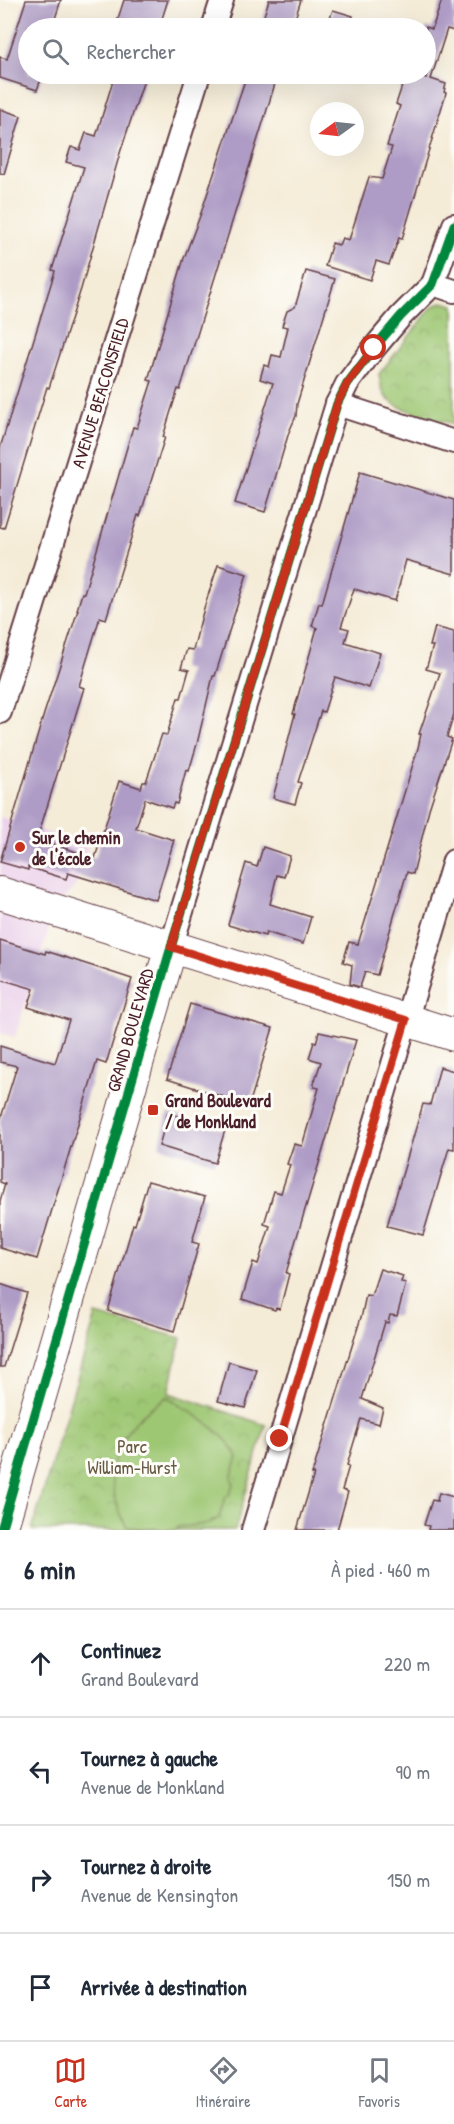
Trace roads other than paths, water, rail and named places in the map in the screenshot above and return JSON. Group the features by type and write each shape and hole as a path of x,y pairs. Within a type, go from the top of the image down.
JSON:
{"street":[{"path":"216,18 222,0"},
{"name":"AVENUE BEACONSFIELD","path":"0,712 196,84"},
{"name":"GRAND BOULEVARD","path":"1,1530 171,947 337,404 347,384 401,316 444,288 454,225"},
{"path":"337,404 454,442"},
{"path":"253,1530 454,861"},
{"path":"0,892 454,1035"}],"place":[{"name":"Sur le chemin de l'école","path":"20,847"},
{"name":"Grand Boulevard / de Monkland","path":"153,1110"}],"park label":[{"name":"Parc William-Hurst","path":"132,1456"}]}
